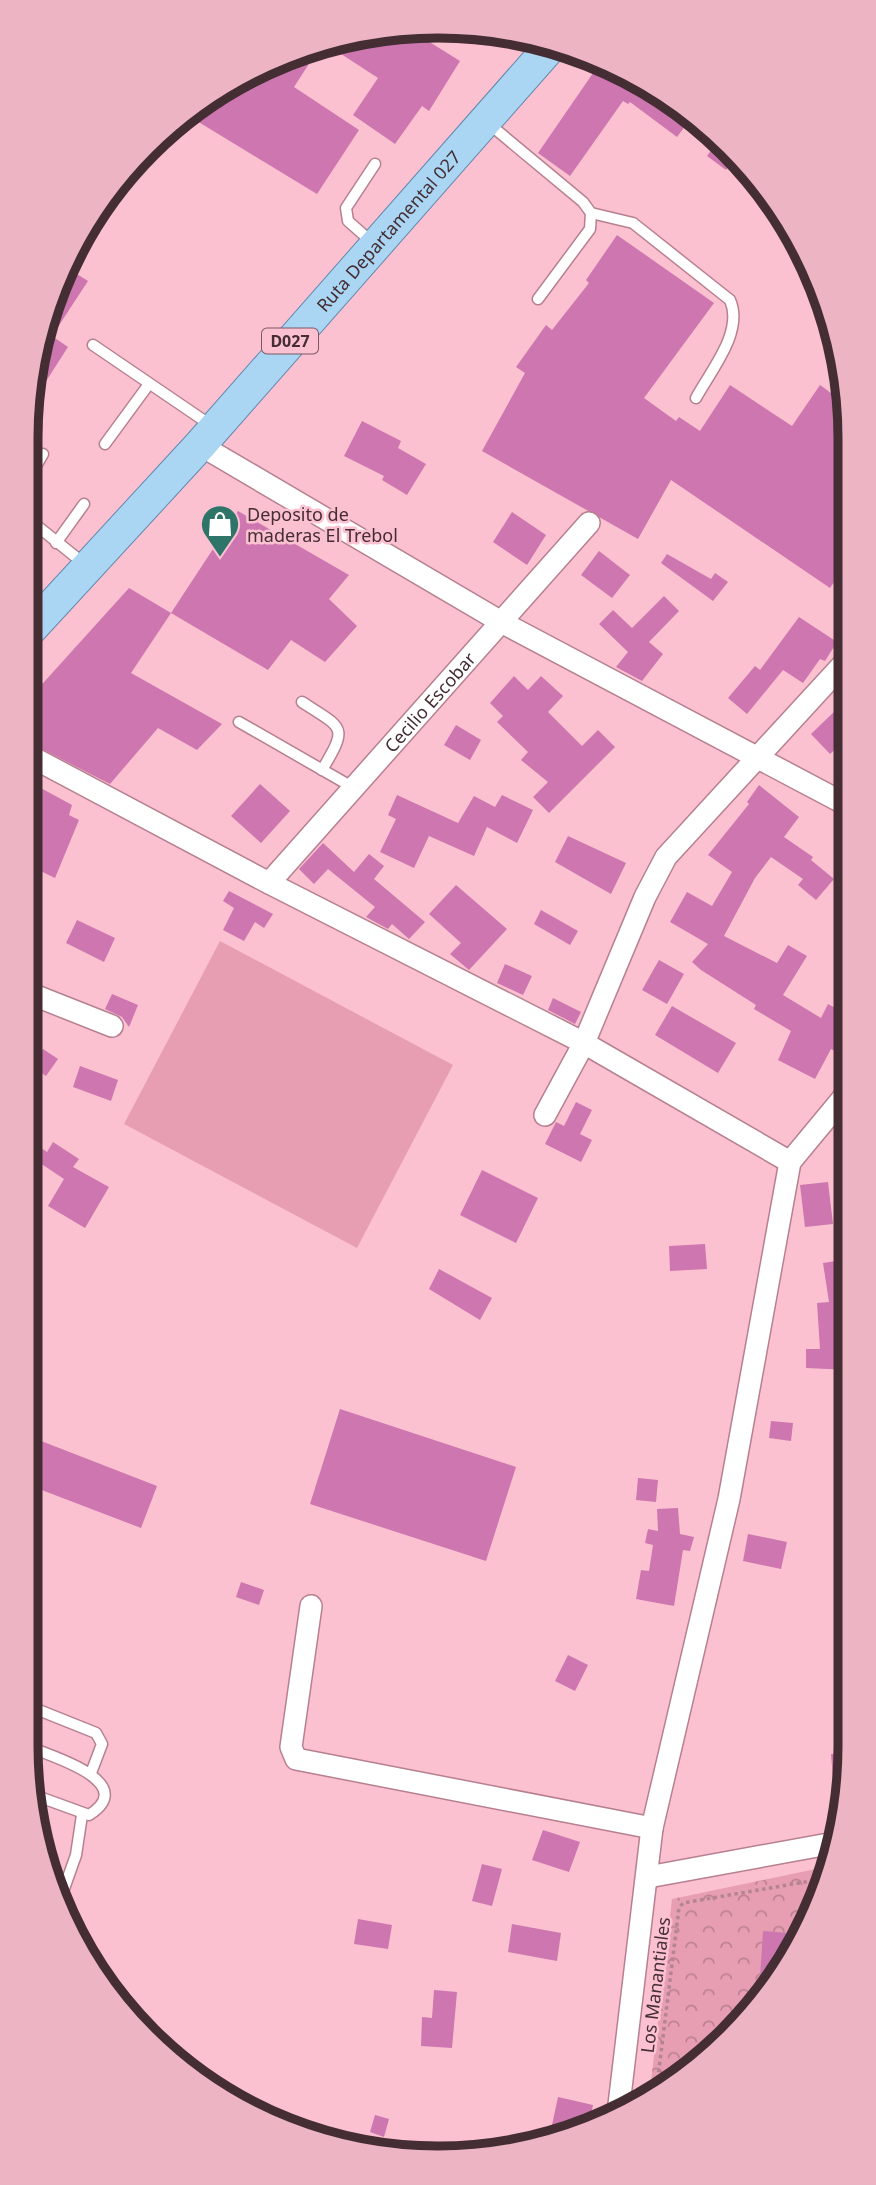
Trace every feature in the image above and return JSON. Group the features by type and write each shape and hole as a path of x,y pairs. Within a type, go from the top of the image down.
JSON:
{"main road":[{"name":"Ruta Departamental 027","path":"39,620 207,437 374,244 545,53"}],"street":[{"path":"207,437 503,623 838,800"},
{"name":"Cecilio Escobar","path":"269,883 503,623 589,523"},
{"path":"545,1115 584,1043 645,897 666,857 838,670"},
{"path":"39,761 269,883 584,1043 790,1162"},
{"path":"39,997 112,1026"},
{"path":"619,2103 652,1828 729,1499 790,1162 838,1104"},
{"path":"311,1606 291,1747 296,1759 652,1828"},
{"path":"648,1877 825,1845"}],"lane":[{"path":"486,121 583,202 591,212 633,223 730,300 735,312 735,326 696,398"},
{"path":"374,244 348,221 346,208 375,164"},
{"path":"538,299 590,229 591,212"},
{"path":"93,345 149,384 207,437"},
{"path":"105,444 149,384"},
{"path":"39,461 43,454"},
{"path":"56,543 84,504"},
{"path":"39,528 87,566"},
{"path":"302,702 334,723 340,731 340,739 322,770"},
{"path":"239,722 354,788"},
{"path":"39,1710 96,1733 102,1744 91,1773"},
{"path":"39,1751 91,1773 101,1780 103,1798 95,1811 82,1815 42,1798"},
{"path":"64,1887 76,1855 82,1815"}],"path":[{"name":"Los Manantiales","path":"658,2081 679,1908 683,1903 814,1880"}],"green space":[{"path":"220,941 453,1065 357,1248 124,1124"},
{"path":"818,1868 796,1924 755,1990 701,2047 651,2085 672,1899"}],"building":[{"path":"424,39 460,61 429,111 422,106 395,144 353,115 378,78 337,51 386,42"},
{"path":"312,59 294,87 359,130 317,194 196,120 238,92"},
{"path":"595,71 638,92 686,125 677,137 630,102 628,104 623,101 570,176 538,153"},
{"path":"712,149 729,166 726,170 707,156"},
{"path":"617,235 714,303 644,398 676,421 679,417 700,431 730,385 792,426 820,385 835,396 838,438 838,451 835,455 838,457 838,576 830,588 671,480 638,539 482,451 525,373 516,367 546,325 552,330 589,283 586,280"},
{"path":"75,273 88,281 52,336 68,347 42,388 52,335"},
{"path":"362,421 401,441 398,448 426,464 407,495 382,480 384,476 344,456"},
{"path":"238,511 349,575 329,599 357,626 325,662 291,640 268,670 171,613"},
{"path":"512,512 546,535 527,565 493,542"},
{"path":"599,551 630,575 612,598 581,575"},
{"path":"667,554 711,579 715,573 728,582 713,601 661,563"},
{"path":"129,588 171,613 131,673 222,724 197,750 158,728 110,784 39,748 39,688"},
{"path":"664,596 679,611 649,642 663,654 642,681 616,667 628,652 599,624 613,610 632,628"},
{"path":"799,617 837,642 825,661 820,659 803,683 783,670 747,714 728,698 755,666 760,670"},
{"path":"514,676 528,690 541,676 563,696 548,712 582,746 598,730 615,747 549,813 533,797 548,782 521,760 528,752 497,722 503,716 490,703"},
{"path":"837,709 838,747 830,754 811,734"},
{"path":"456,725 481,740 470,760 444,745"},
{"path":"260,784 290,811 261,843 231,816"},
{"path":"759,785 799,817 784,837 813,857 811,860 834,879 816,900 798,885 803,879 771,857 755,878 724,936 777,963 788,945 807,956 783,995 821,1018 828,1004 838,1010 838,1053 831,1049 815,1079 778,1060 791,1031 754,1009 756,1005 692,962 708,944 670,922 687,892 712,906 732,872 708,855 749,804 747,802"},
{"path":"39,787 72,805 69,815 79,820 55,878 39,870"},
{"path":"397,795 458,823 474,796 495,807 502,795 533,810 517,843 487,827 474,856 429,836 414,868 380,852 396,819 388,815"},
{"path":"568,836 626,863 611,894 555,862"},
{"path":"323,843 354,872 369,854 384,866 374,879 425,922 409,939 392,924 388,929 366,917 375,907 328,869 314,884 299,869"},
{"path":"456,885 507,929 469,970 450,954 461,943 429,914"},
{"path":"229,891 273,914 264,928 255,922 244,941 223,930 234,908 223,901"},
{"path":"541,910 578,931 570,945 534,924"},
{"path":"77,920 115,938 104,962 66,943"},
{"path":"659,960 684,974 667,1004 642,990"},
{"path":"505,964 532,976 523,995 497,983"},
{"path":"112,994 138,1005 129,1027 122,1017 105,1009"},
{"path":"553,998 581,1012 575,1024 548,1010"},
{"path":"672,1006 736,1043 718,1073 655,1035"},
{"path":"43,1049 58,1059 46,1076 39,1071 39,1055"},
{"path":"80,1066 118,1080 111,1101 73,1087"},
{"path":"576,1102 592,1110 580,1134 592,1140 581,1162 545,1144 556,1122 564,1126"},
{"path":"53,1142 79,1159 73,1167 109,1187 85,1228 48,1206 64,1179 39,1162 41,1148 47,1152"},
{"path":"482,1170 538,1198 516,1243 460,1215"},
{"path":"828,1182 833,1224 805,1227 800,1185"},
{"path":"705,1244 707,1269 670,1271 669,1246"},
{"path":"838,1261 838,1369 806,1368 806,1349 820,1349 817,1303 829,1302 823,1263"},
{"path":"439,1269 492,1298 480,1320 429,1289"},
{"path":"340,1409 516,1467 486,1561 310,1504"},
{"path":"771,1421 793,1423 791,1441 769,1438"},
{"path":"39,1440 157,1486 141,1528 39,1489"},
{"path":"638,1478 658,1480 656,1502 636,1500"},
{"path":"678,1508 680,1534 694,1537 690,1551 683,1550 674,1606 636,1599 641,1570 649,1571 653,1545 645,1543 648,1529 658,1531 657,1509"},
{"path":"748,1534 787,1542 781,1569 743,1561"},
{"path":"241,1582 264,1590 259,1605 236,1597"},
{"path":"568,1655 588,1665 575,1691 555,1681"},
{"path":"831,1754 838,1754 834,1796"},
{"path":"543,1830 580,1842 569,1872 532,1860"},
{"path":"482,1864 502,1869 492,1906 472,1901"},
{"path":"358,1919 392,1925 388,1949 354,1944"},
{"path":"512,1924 561,1933 557,1961 508,1952"},
{"path":"763,1931 789,1933 784,1947 770,1969 763,1978 760,1978"},
{"path":"434,1990 457,1992 452,2048 421,2046 422,2017 432,2018"},
{"path":"558,2097 593,2105 591,2116 561,2127 552,2125"},
{"path":"375,2115 389,2119 384,2137 370,2132"}],"place":[{"name":"Deposito de maderas El Trebol","path":"220,558"}]}
